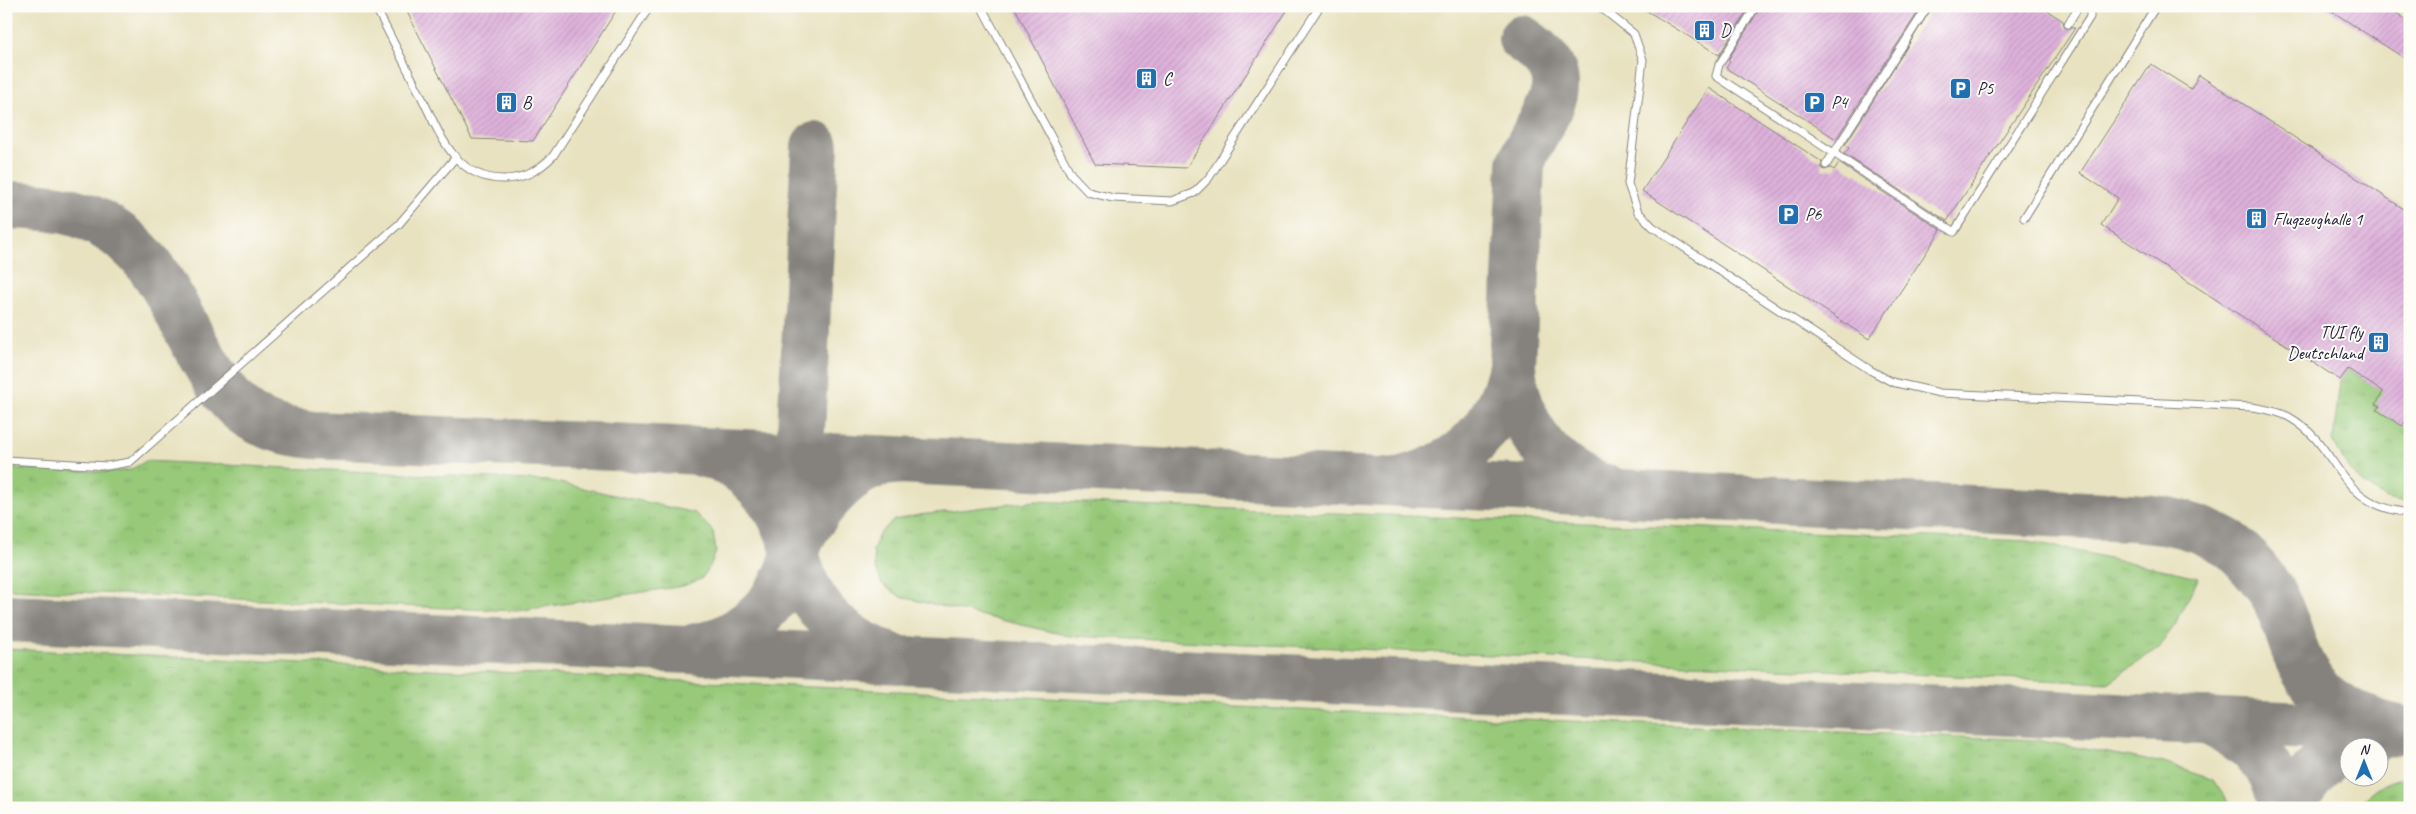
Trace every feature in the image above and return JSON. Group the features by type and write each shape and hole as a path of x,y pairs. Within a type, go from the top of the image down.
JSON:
{"lane":[{"path":"375,6 444,141 456,157 475,175 492,179 510,179 540,169 554,156 650,6"},
{"path":"981,6 1071,174 1088,192 1113,198 1172,201 1194,193 1208,179 1320,6"},
{"path":"1600,6 1634,34 1644,60 1628,184 1638,212 1653,227 1870,370 1892,382 1940,393 2252,407 2271,410 2286,415 2308,431 2355,492 2384,509 2410,513"},
{"path":"1756,6 1719,65 1716,76 1954,232 2090,17 2090,6"},
{"path":"1826,164 1928,6"},
{"path":"2068,24 2079,6"},
{"path":"2024,218 2156,6"},
{"path":"6,460 107,466 130,462 399,224 456,157"}],"green space":[{"path":"2410,314 2410,504 2387,499 2362,483 2349,470 2333,442 2340,380 2348,369 2366,381"},
{"path":"146,461 551,481 695,513 713,531 716,552 709,568 701,579 683,586 517,611 6,589 6,468 106,472 130,470"},
{"path":"1036,501 2029,541 2199,577 2175,625 2158,648 2108,683 1069,636 901,597 882,584 875,567 873,550 879,534 894,520 919,515"},
{"path":"6,649 1301,710 2036,740 2164,763 2213,780 2232,808 6,808"},
{"path":"2410,777 2410,808 2353,808 2379,787 2388,786 2388,782"}],"building":[{"name":"B","path":"404,6 619,6 533,141 472,139"},
{"name":"C","path":"1014,6 1290,6 1186,168 1095,164"},
{"name":"D","path":"1639,6 1750,6 1719,55"},
{"name":"P4","path":"1761,6 1922,6 1836,139 1726,68 1730,62 1728,60"},
{"name":"P5","path":"1933,6 2040,6 2063,21 2065,28 2075,28 1947,221 1844,154 1849,148 1845,145"},
{"path":"2324,6 2386,6 2410,22 2410,62"},
{"name":"Flugzeughalle 1","path":"2151,64 2191,89 2199,75 2410,213 2410,414 2402,426 2377,410 2380,406 2376,404 2383,392 2348,369 2340,380 2101,225 2118,198 2080,173"},
{"name":"P6","path":"1709,88 1822,162 1821,167 1824,170 1831,168 1834,170 1839,163 1941,230 1869,339 1642,191"}],"taxiway":[{"path":"1405,479 1426,473 1445,464 1476,440 1488,425 1498,407 1512,367 1521,164 1553,99 1555,84 1552,70 1542,55 1522,39"},
{"path":"795,553 815,146"},
{"path":"6,205 48,207 79,214 113,231 133,247 162,284 227,396 248,415 271,426 288,431 313,435 1973,509 2123,517 2175,522 2208,533 2230,544 2238,550 2262,577 2274,595 2282,613 2300,663 2322,693 2350,713 2384,726 2403,730"},
{"path":"1512,367 1515,389 1521,409 1529,427 1540,444 1569,471 1587,481 1608,489"},
{"path":"704,454 719,458 733,465 746,474 769,498 778,511 791,539 807,588 823,613 848,636 889,656"},
{"path":"696,647 724,639 751,622 762,612 773,600 788,574 802,535 828,498 852,477 865,469 879,463 894,461"},
{"path":"6,618 2373,729"},
{"path":"2207,721 2235,736 2257,754 2273,777 2283,808"},
{"path":"2294,808 2308,780 2330,758 2357,743 2386,734"}],"place":[{"name":"D","path":"1704,30"},
{"name":"C","path":"1147,78"},
{"name":"P5","path":"1961,88"},
{"name":"B","path":"506,102"},
{"name":"P4","path":"1815,102"},
{"name":"P6","path":"1789,214"},
{"name":"Flugzeughalle 1","path":"2257,219"},
{"name":"TUI fly Deutschland","path":"2379,342"}]}
